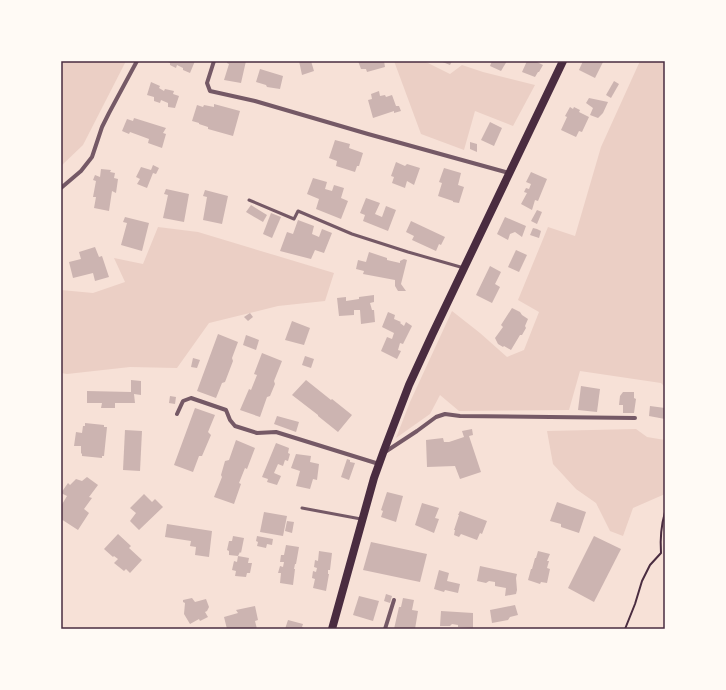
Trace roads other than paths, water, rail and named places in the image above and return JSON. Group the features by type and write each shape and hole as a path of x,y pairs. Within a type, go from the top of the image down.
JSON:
{"main road":[{"path":"332,629 362,519 379,464 409,384 561,62"}],"street":[{"path":"61,188 81,170 92,157 102,127 137,61"},
{"path":"214,61 207,83 210,91 255,100 368,134 509,173"},
{"path":"176,414 183,401 192,398 226,410 230,420 236,426 257,433 276,432 379,464"},
{"path":"383,453 436,417 445,414 460,416 635,418"},
{"path":"384,629 394,600"}],"lane":[{"path":"249,200 294,219 298,211 352,234 464,268"},
{"path":"302,508 362,519"}]}
